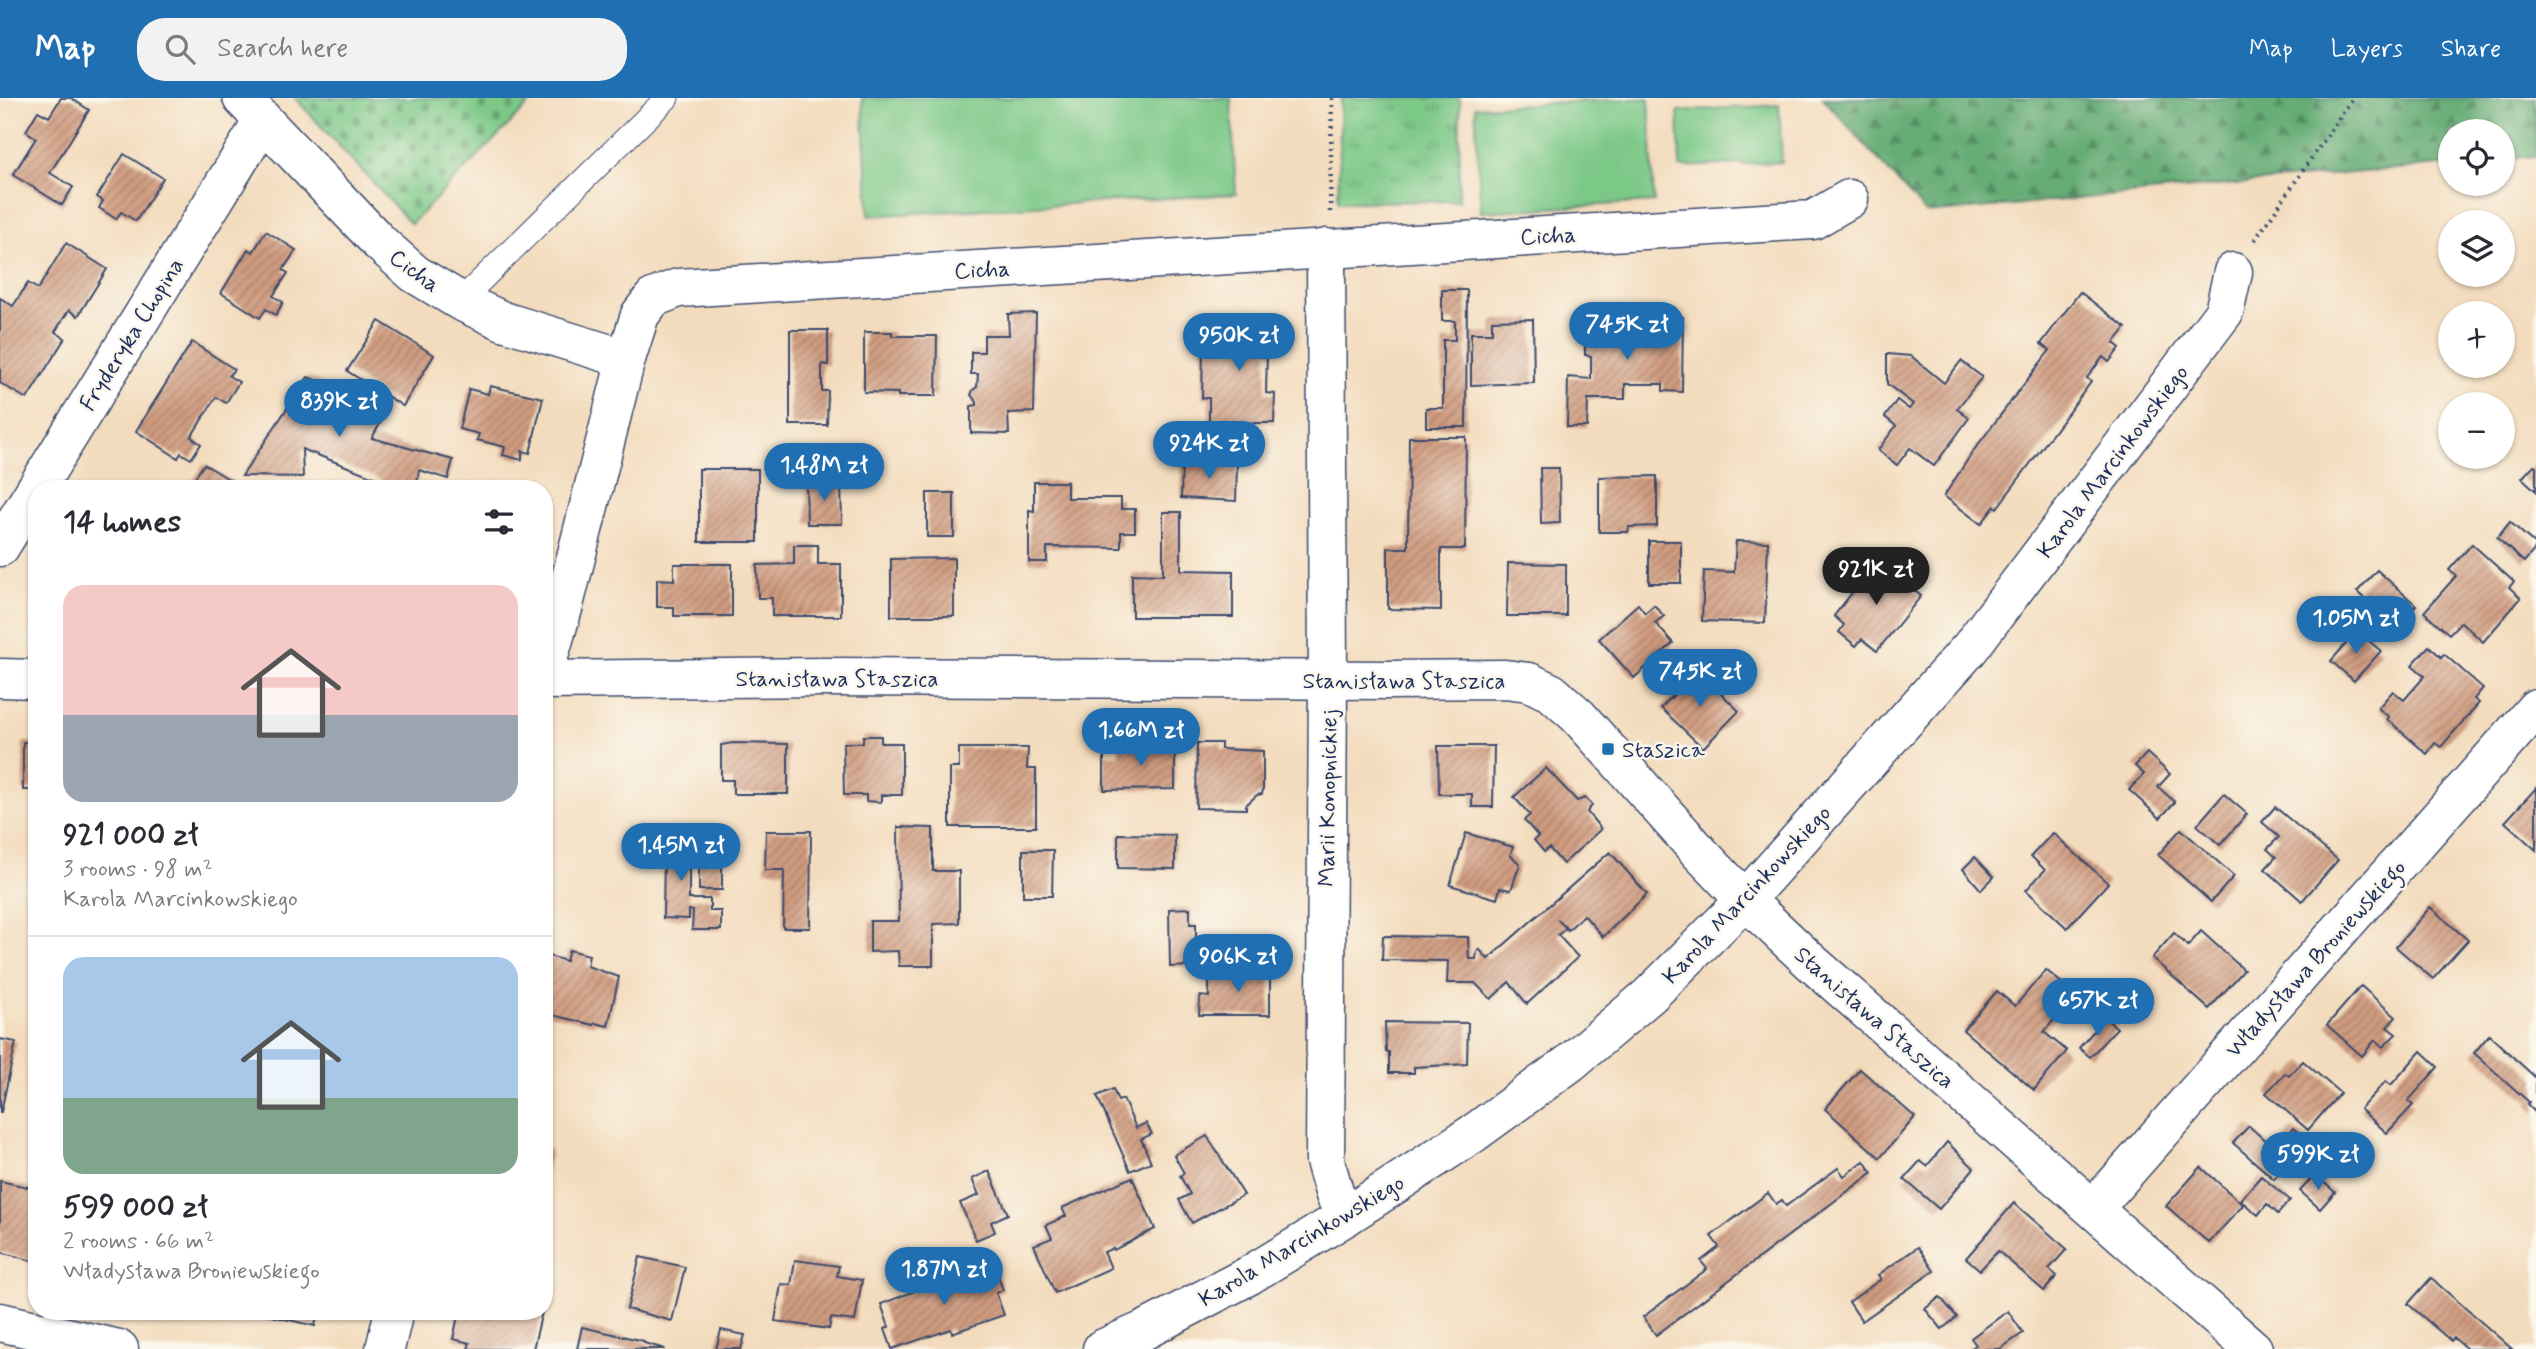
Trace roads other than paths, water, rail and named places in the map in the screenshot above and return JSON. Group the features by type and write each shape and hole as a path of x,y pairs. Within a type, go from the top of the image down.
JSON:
{"street":[{"name":"Cicha","path":"253,109 380,243 415,274 460,301 503,321 626,359 640,315 653,298 678,288 1328,232 1813,220 1849,199"},
{"name":"Fryderyka Chopina","path":"39,480 253,109"},
{"name":"Marii Konopnickiej","path":"1328,232 1325,1161 1345,1217"},
{"name":"Karola Marcinkowskiego","path":"1102,1349 1145,1330 1248,1276 1345,1217 1474,1133 1570,1063 1650,995 1745,900 1970,648 2224,312 2233,272"},
{"path":"553,643 626,359"},
{"name":"Fryderyka Chopina","path":"0,547 28,499"},
{"name":"Stanisława Staszica","path":"553,680 825,677 1505,679 1529,682 1552,694 1577,716 1700,853 1745,900 1811,961 2253,1349"},
{"path":"0,678 28,679"},
{"name":"Władysława Broniewskiego","path":"2094,1208 2536,708"},
{"path":"385,1349 392,1320"},
{"path":"0,1322 119,1349"}],"lane":[{"path":"460,301 667,98"}],"place":[{"name":"Staszica","path":"1608,749"}]}
